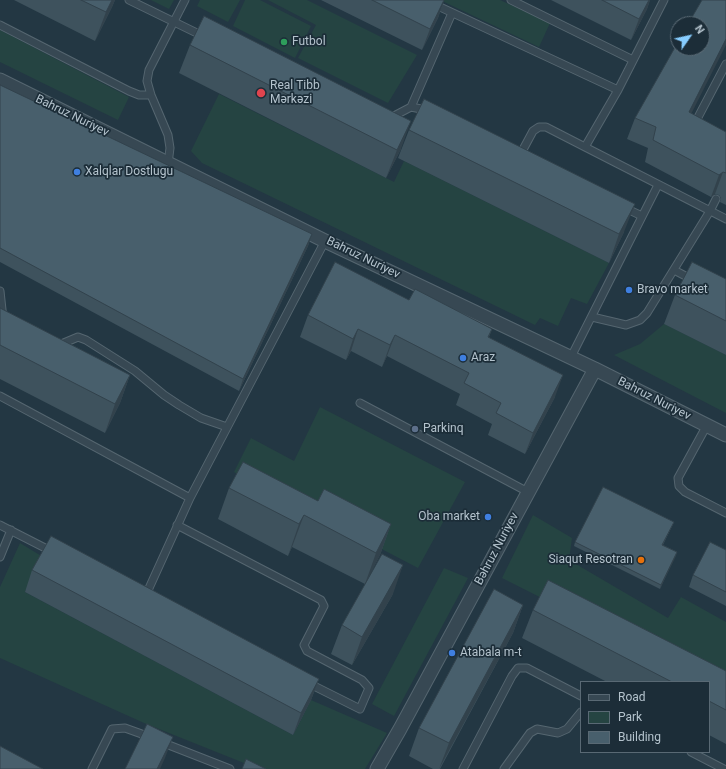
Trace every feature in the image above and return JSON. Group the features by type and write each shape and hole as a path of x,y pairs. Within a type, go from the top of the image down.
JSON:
{"street":[{"name":"Bahruz Nuriyev","path":"0,80 168,164 571,357 726,435"},
{"name":"Bəhruz Nuriyev","path":"380,768 595,369"}],"lane":[{"path":"129,0 210,39"},
{"path":"168,164 170,148 168,135 151,95 147,81 149,70 184,0"},
{"path":"425,0 618,90"},
{"path":"511,0 633,60"},
{"path":"585,147 618,90 664,0"},
{"path":"411,107 452,13"},
{"path":"0,25 139,95 151,95"},
{"path":"695,123 726,64"},
{"path":"380,120 385,120 411,107 421,109 435,116"},
{"path":"519,157 533,131 539,127 546,127 726,219"},
{"path":"571,357 658,185"},
{"path":"592,317 626,325 640,320 647,313 716,199"},
{"path":"615,203 642,216"},
{"path":"144,599 190,498 326,240"},
{"path":"674,270 700,283"},
{"path":"0,291 2,314 4,320 10,324"},
{"path":"54,347 78,338 86,340 135,370 164,395 179,405 201,418 227,426"},
{"path":"0,396 190,498"},
{"path":"360,403 528,492"},
{"path":"707,425 678,478 679,486 685,492 726,512"},
{"path":"0,525 60,556"},
{"path":"177,525 321,600 324,606 304,645 307,651 362,680 369,688 360,709 304,680"},
{"path":"0,557 11,530"},
{"path":"137,595 151,602"},
{"path":"463,769 512,676 518,668 527,668 580,695"},
{"path":"504,769 530,733 537,729 558,733 567,729 580,713"},
{"path":"92,769 112,729 126,728 227,768"},
{"path":"693,753 724,769"}],"green space":[{"path":"151,0 174,0 169,9"},
{"path":"200,0 240,0 228,22 197,6"},
{"name":"Futbol","path":"245,0 260,0 311,26 295,58 233,26"},
{"path":"268,0 307,0 417,55 388,103 298,58 316,25"},
{"path":"440,0 500,0 550,23 539,47"},
{"path":"0,30 129,97 118,120 0,62"},
{"path":"219,94 394,182 404,161 609,263 587,304 571,298 558,326 540,318 535,325 202,163 191,151"},
{"path":"664,324 726,355 726,413 614,355 640,344"},
{"path":"320,407 465,482 418,568 234,472 251,438 294,461"},
{"path":"533,515 572,538 569,560 668,618 681,597 726,622 726,691 710,683 710,681 706,681 502,578"},
{"path":"20,543 43,557 25,592 293,735 311,700 387,733 365,769 259,769 144,723 0,658 0,587"},
{"path":"444,568 468,578 394,716 372,704"}],"building":[{"path":"81,0 112,0 106,12"},
{"path":"372,0 444,0 430,29"},
{"path":"602,0 649,0 639,19"},
{"path":"702,0 726,0 726,39 689,112 726,132 726,173 723,172 719,175 653,140 656,127 635,118 670,56 710,56 710,16 693,16"},
{"path":"204,16 411,121 397,150 190,45"},
{"name":"Xalqlar Dostlugu","path":"0,85 312,234 243,379 0,248"},
{"path":"424,99 635,204 619,234 409,130"},
{"path":"335,262 409,300 415,289 492,329 488,337 563,375 533,433 496,413 501,403 464,383 469,373 395,335 390,345 358,329 353,339 308,315"},
{"path":"692,262 726,279 726,321 675,295"},
{"path":"0,308 130,375 115,404 0,345"},
{"path":"243,462 318,501 324,489 391,524 376,553 304,515 299,524 229,488"},
{"path":"603,487 674,522 662,545 677,552 661,585 575,542"},
{"path":"51,536 319,679 301,713 32,570"},
{"path":"710,542 726,550 726,592 693,575"},
{"path":"382,554 403,565 362,637 342,625"},
{"path":"548,580 726,671 726,710 710,702 710,681 670,681 533,610"},
{"path":"494,589 523,605 449,743 419,728"},
{"path":"147,724 173,737 157,769 125,769"},
{"path":"0,746 43,769 0,769"},
{"path":"246,759 266,769 242,769"}],"place":[{"name":"Futbol","path":"284,42"},
{"name":"Real Tibb Mərkəzi","path":"261,93"},
{"name":"Xalqlar Dostlugu","path":"77,172"},
{"name":"Bravo market","path":"629,290"},
{"name":"Araz","path":"463,358"},
{"name":"Parkinq","path":"415,429"},
{"name":"Oba market","path":"488,517"},
{"name":"Siaqut Resotran","path":"641,560"},
{"name":"Atabala m-t","path":"452,653"}]}
